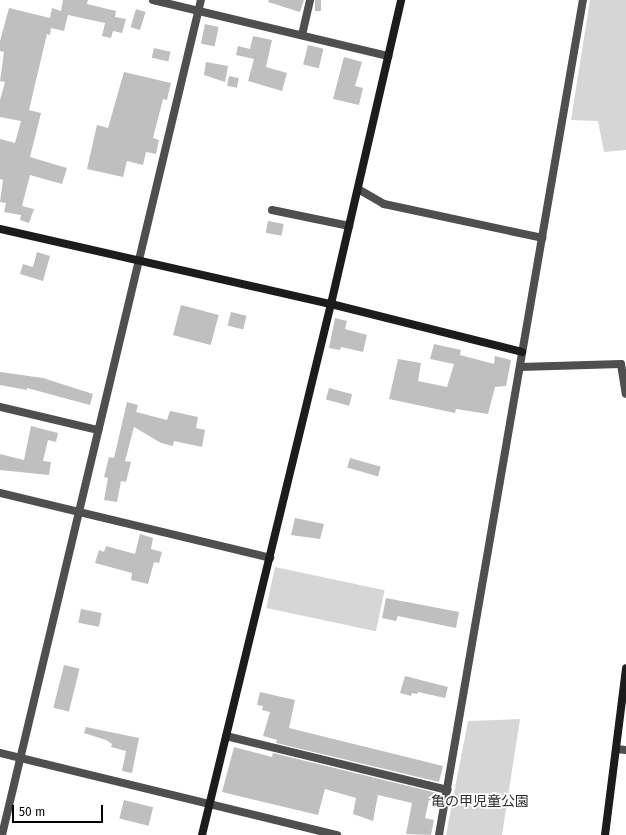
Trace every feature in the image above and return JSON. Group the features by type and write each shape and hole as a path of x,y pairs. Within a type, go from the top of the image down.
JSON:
{"street":[{"path":"154,0 388,56"},
{"path":"2,835 201,0"},
{"path":"302,36 310,0"},
{"path":"202,835 331,304 401,0"},
{"path":"439,835 583,0"},
{"path":"358,189 384,204 542,238"},
{"path":"272,210 349,226"},
{"path":"0,229 331,304 522,352"},
{"path":"520,367 622,364 626,394"},
{"path":"0,407 98,430"},
{"path":"0,493 270,558"},
{"path":"605,835 626,668"},
{"path":"226,736 447,790"},
{"path":"616,749 626,750"},
{"path":"0,753 337,835"}],"green space":[{"path":"590,0 626,0 626,150 604,152 598,121 571,120"},
{"path":"275,567 385,590 376,631 266,608"},
{"name":"亀の甲児童公園","path":"520,719 502,835 446,835 468,721"}],"building":[{"path":"63,0 88,0 87,4 116,11 115,17 126,19 122,33 113,31 111,38 102,36 105,23 68,15 64,31 51,28 50,35 47,34 29,110 41,113 30,157 67,168 62,184 30,175 22,206 34,209 29,223 20,220 21,215 4,212 6,203 0,202 3,180 0,179 0,139 15,143 21,121 0,117 0,100 5,82 0,81 4,52 0,51 0,41 9,8 50,18 52,8 61,11"},
{"path":"269,0 304,0 300,12 268,2"},
{"path":"315,0 321,0 321,11 315,11"},
{"path":"136,9 146,12 140,30 130,27"},
{"path":"205,24 219,27 215,46 201,44"},
{"path":"253,36 272,40 266,67 287,73 282,91 248,81 254,59 236,55 238,46 250,49"},
{"path":"308,45 324,49 319,68 303,64"},
{"path":"154,48 171,52 168,62 152,58"},
{"path":"344,57 362,62 355,86 363,88 359,105 333,99"},
{"path":"206,62 228,66 225,82 204,75"},
{"path":"124,72 171,83 167,100 163,99 153,138 159,140 156,154 146,152 143,165 127,161 123,177 87,169 97,125 108,128"},
{"path":"229,76 239,78 237,88 227,86"},
{"path":"268,221 284,224 281,236 266,233"},
{"path":"37,252 50,256 43,281 20,274 23,264 33,267"},
{"path":"181,305 219,315 211,345 173,335"},
{"path":"231,312 247,316 243,329 228,326"},
{"path":"335,318 347,321 345,329 367,335 363,352 341,347 340,350 329,348"},
{"path":"434,344 461,350 460,355 494,364 495,356 511,360 506,386 495,387 488,414 456,409 455,413 389,399 398,359 421,363 418,381 447,387 454,364 430,359"},
{"path":"0,372 43,378 93,394 90,405 27,388 27,390 0,385"},
{"path":"329,388 352,394 349,406 326,400"},
{"path":"127,402 138,405 136,412 167,420 170,411 198,417 196,428 205,430 202,447 174,441 173,446 161,443 134,427 125,461 131,462 126,482 121,481 117,502 104,500 108,478 104,477 109,457 114,458"},
{"path":"31,426 58,433 56,442 48,440 43,461 51,462 49,475 0,470 0,454 24,460"},
{"path":"350,458 381,467 378,476 347,468"},
{"path":"295,518 324,524 320,539 291,535"},
{"path":"140,534 153,538 151,549 162,552 159,563 154,562 148,584 131,580 132,573 95,563 99,550 104,552 106,546 135,554"},
{"path":"386,598 459,612 456,628 398,616 396,621 382,618"},
{"path":"81,609 102,613 99,627 78,623"},
{"path":"64,665 80,669 69,712 53,708"},
{"path":"405,676 448,687 445,698 418,692 417,694 412,693 411,696 400,693"},
{"path":"260,692 295,700 289,728 443,766 439,782 276,743 277,740 263,736 270,712 262,710 263,706 257,705"},
{"path":"86,727 139,738 132,773 122,771 126,751 111,747 112,744 106,740 84,733"},
{"path":"234,747 272,757 273,753 437,793 435,801 429,800 425,818 434,820 431,835 406,834 412,803 378,795 373,821 353,814 356,798 325,789 318,815 222,792"},
{"path":"124,800 153,807 149,826 119,818"}]}
